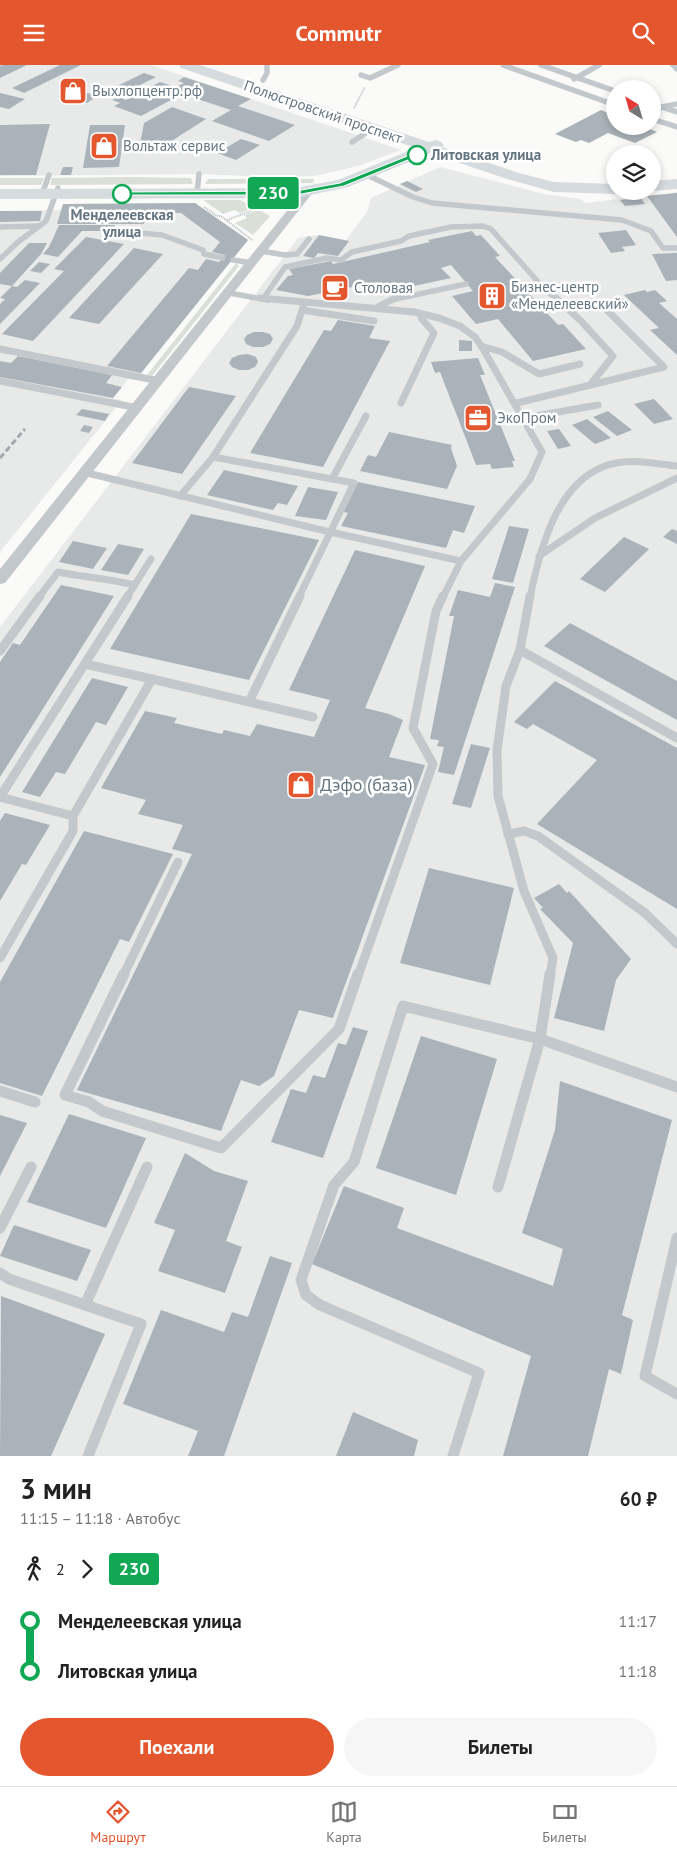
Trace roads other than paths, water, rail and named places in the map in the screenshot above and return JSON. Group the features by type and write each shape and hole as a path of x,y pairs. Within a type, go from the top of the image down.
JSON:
{"main road":[{"name":"Полюстровский проспект","path":"186,65 372,129 435,146"},
{"name":"Полюстровский проспект","path":"217,65 321,105 537,183 554,187 606,189"},
{"path":"0,189 198,189 296,193 342,184 435,146"},
{"path":"661,185 677,183"},
{"path":"0,194 50,188"}],"street":[{"path":"0,579 5,565 160,381 310,189"}],"lane":[{"path":"262,81 267,73 267,65"},
{"path":"361,75 370,78 398,65"},
{"path":"503,65 606,102"},
{"path":"525,73 541,65 606,88"},
{"path":"560,86 599,65"},
{"path":"673,65 677,69"},
{"path":"662,107 677,104"},
{"path":"662,107 677,112"},
{"path":"661,122 677,127"},
{"path":"352,142 372,129"},
{"path":"367,175 400,191 432,203 622,220 651,231 663,248 677,248"},
{"path":"0,259 46,221 50,188"},
{"path":"263,299 285,267 327,258 341,259 352,252 401,241 409,236 470,225 485,226 491,229 540,284 581,321 612,356 590,385"},
{"path":"0,227 39,226"},
{"path":"128,232 162,235 203,250 204,254 223,258"},
{"path":"261,251 286,255 297,254 309,239"},
{"path":"233,260 252,263"},
{"path":"376,308 392,299 466,283"},
{"path":"229,293 374,321"},
{"path":"516,403 664,367 600,303"},
{"path":"178,862 65,1095 88,1102 102,1111 221,1148 339,1029 433,764 413,728 436,611 461,561 530,479 542,452 516,403 481,346 465,328 450,321 376,308 303,307"},
{"path":"180,496 213,457 298,326 303,307"},
{"path":"401,403 434,333 423,322 421,318 423,315"},
{"path":"481,346 486,345 496,348 539,373 580,364"},
{"path":"0,349 160,381"},
{"path":"0,381 138,408"},
{"path":"524,418 598,405"},
{"path":"332,479 366,415"},
{"path":"213,457 354,483 249,702"},
{"path":"498,1187 540,1039 553,958 524,891 498,796 497,749 506,686 520,650 539,556 552,517 574,487 609,464 633,463 677,466"},
{"path":"83,472 330,532 461,561"},
{"path":"539,556 596,518 677,478"},
{"path":"73,816 0,797 151,559"},
{"path":"0,651 58,572 89,578 98,577 135,585"},
{"path":"520,650 677,738"},
{"path":"85,664 314,717"},
{"path":"0,958 73,831 73,816 152,679"},
{"path":"508,834 524,831 538,836 645,913 677,944"},
{"path":"453,1456 479,1373 320,1305 306,1295 301,1280 334,1185 354,1162 404,1006 540,1039 677,1087"},
{"path":"0,1091 35,1102"},
{"path":"0,1229 30,1167"},
{"path":"85,1305 146,1167"},
{"path":"677,1239 645,1376 677,1394"},
{"path":"0,1273 9,1279 141,1324 88,1456"}],"railway":[{"path":"0,458 25,429"}],"place":[{"name":"Выхлопцентр.рф","path":"73,91"},
{"name":"Вольтаж сервис","path":"104,146"},
{"name":"Литовская улица","path":"417,155"},
{"name":"Менделеевская улица","path":"122,194"},
{"name":"Столовая","path":"335,288"},
{"name":"Бизнес-центр «Менделеевский»","path":"492,296"},
{"name":"ЭкоПром","path":"478,418"},
{"name":"Дэфо (база)","path":"301,785"}]}
